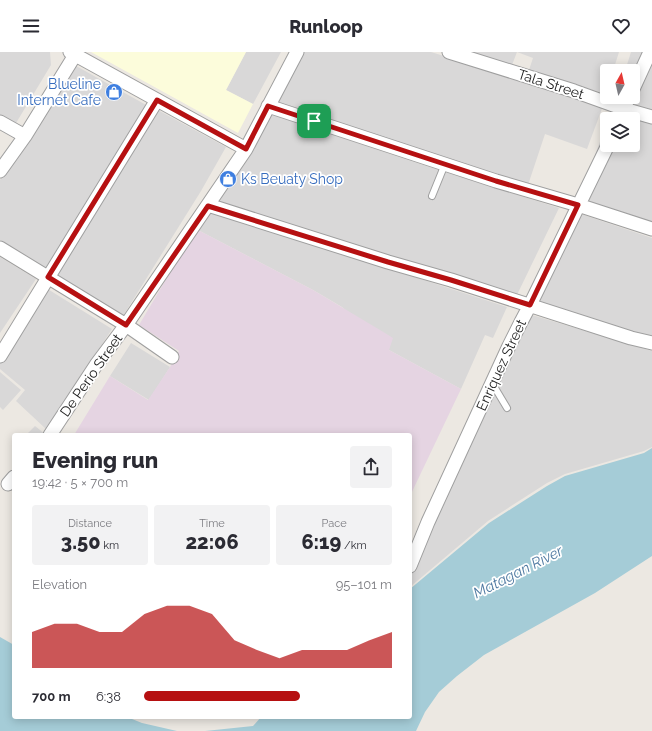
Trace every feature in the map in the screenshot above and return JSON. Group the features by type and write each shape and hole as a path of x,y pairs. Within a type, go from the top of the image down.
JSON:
{"street":[{"name":"De Perio Street","path":"51,433 96,365 126,325 246,149 297,52"},
{"name":"Tala Street","path":"450,52 574,91 617,112"},
{"path":"640,74 650,52"},
{"path":"0,171 24,136 72,54 246,149"},
{"path":"0,356 157,100"},
{"path":"268,106 496,181 652,229"},
{"name":"Tala Street","path":"640,116 652,118"},
{"path":"0,122 24,136"},
{"name":"Enriquez Street","path":"412,561 428,522 492,383 605,152"},
{"path":"208,206 451,280 631,338 652,343"},
{"path":"0,248 126,325 172,357"}],"lane":[{"path":"432,196 445,164"},
{"path":"492,383 507,408"}],"shaded area":[{"path":"0,52 50,52 51,65 13,128 0,121"},
{"path":"91,52 246,52 226,90 253,104 238,133"},
{"path":"246,52 281,52 253,104 226,90"},
{"path":"294,52 431,52 603,106 587,149 545,134 528,185 270,103"},
{"path":"471,52 517,52 512,65"},
{"path":"517,52 619,52 615,64 600,64 600,92 529,70 533,58"},
{"path":"631,52 652,52 652,110 634,104 640,104 640,64 627,64"},
{"path":"69,62 148,106 47,269 0,240 0,180"},
{"path":"156,109 226,147 201,191 123,316 59,276 58,272"},
{"path":"612,109 621,112 611,112"},
{"path":"263,111 414,162 559,208 515,299 213,200"},
{"path":"640,118 652,122 652,228 577,203 600,142 600,152 640,152"},
{"path":"208,210 507,307 493,338 485,335 461,389 389,350 342,307 313,290 196,229"},
{"path":"572,211 652,238 652,341 530,302"},
{"path":"196,229 313,290 385,333 393,338 389,350 461,389 412,492 412,433 75,433 110,376 148,400 170,367 179,351 139,325"},
{"path":"0,257 36,279 0,333"},
{"path":"46,288 112,329 46,429 16,401 25,390 0,369 0,363"},
{"path":"522,312 652,351 652,447 644,451 565,474 547,483 488,521 412,585 412,548"},
{"path":"131,343 170,367 149,400 110,376"},
{"path":"0,372 21,390 3,410 0,407"},
{"path":"35,426 44,433 28,433"}],"water":[{"name":"Matagan River","path":"652,448 652,556 595,593 484,655 439,692 425,712 416,731 205,731 253,726 259,719 412,719 412,587 489,523 547,486 565,476 644,453"},
{"path":"0,637 12,644 12,719 132,719 142,723 177,731 0,731"}],"place":[{"name":"Blueline Internet Cafe","path":"114,92"},
{"name":"Ks Beuaty Shop","path":"228,179"}],"route":[{"path":"157,100 246,149 268,106 314,121 496,181 578,205 530,305 208,206 126,325 48,277 157,100"}]}
